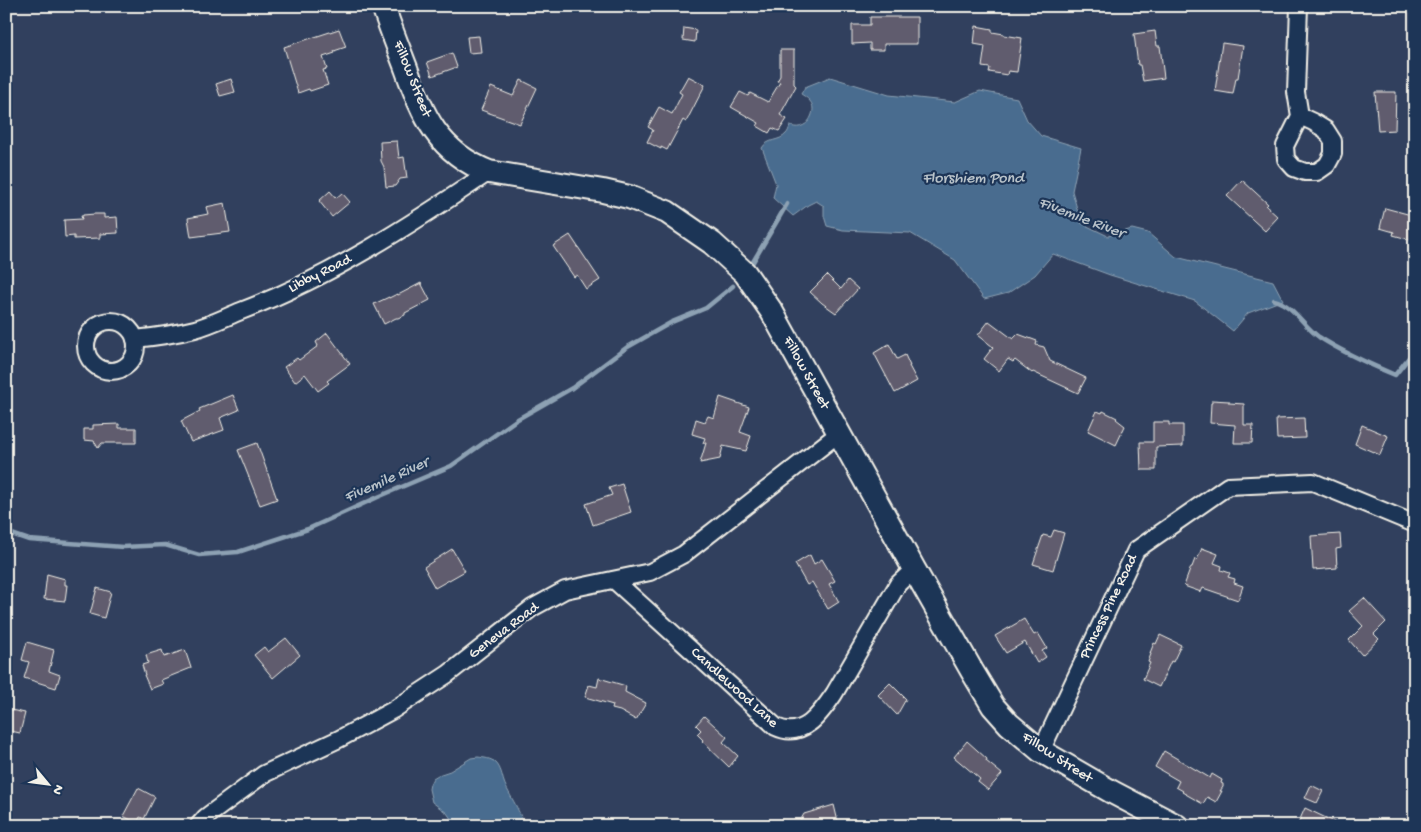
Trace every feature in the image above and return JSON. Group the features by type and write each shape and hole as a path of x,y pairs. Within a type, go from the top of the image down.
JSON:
{"main road":[{"name":"Fillow Street","path":"383,6 426,119 438,135 461,157 478,168 489,172 603,190 629,197 667,212 712,243 745,273 772,312 914,569 994,706 1014,729 1041,751 1098,784 1178,826"}],"street":[{"path":"1299,6 1296,92 1300,116"},
{"name":"Libby Road","path":"135,339 197,328 272,299 370,249 489,172"},
{"name":"Geneva Road","path":"198,826 206,817 264,774 339,739 393,710 425,690 532,608 565,590 650,572 684,554 838,434"},
{"name":"Princess Pine Road","path":"1041,751 1136,550 1228,486 1314,482 1415,524"},
{"name":"Candlewood Lane","path":"614,580 776,727 789,731 807,725 822,711 834,694 898,584 914,569"}],"water":[{"name":"Florshiem Pond","path":"830,77 889,95 955,102 980,91 1017,98 1027,120 1041,136 1081,148 1072,191 1081,223 1108,236 1132,229 1148,233 1176,257 1273,281 1283,300 1248,313 1233,331 1195,301 1110,275 1053,254 1035,275 1008,293 984,299 955,260 910,233 843,230 827,226 824,206 816,201 793,216 773,198 776,184 762,148 767,143 783,136 790,126 799,127 808,122 813,106 801,94 805,87"},
{"path":"471,758 490,759 498,765 506,787 521,816 522,826 456,826 447,813 432,802 429,789 433,778 450,771"}],"building":[{"path":"870,17 917,17 917,44 884,44 884,50 870,50 870,43 852,44 852,25 870,25"},
{"path":"976,26 992,29 992,32 1022,38 1017,72 1008,71 1007,75 989,72 990,68 982,67 985,46 974,44"},
{"path":"684,28 696,30 695,42 683,40"},
{"path":"339,29 346,47 323,57 327,69 323,70 328,85 298,93 284,47"},
{"path":"1155,31 1157,46 1160,46 1164,78 1143,81 1140,65 1138,65 1134,34"},
{"path":"479,36 481,52 469,53 467,37"},
{"path":"1222,43 1243,46 1238,78 1236,78 1233,94 1215,91"},
{"path":"780,50 794,50 794,84 796,86 780,115 787,119 779,131 772,128 769,133 757,126 759,123 731,107 740,92 748,96 750,93 768,102 780,82 777,81 780,76"},
{"path":"452,53 457,67 432,76 427,62"},
{"path":"688,76 705,85 686,122 683,120 667,150 661,147 661,149 647,142 653,130 648,127 659,107 672,114 682,94 679,92"},
{"path":"231,79 235,92 220,96 216,84"},
{"path":"521,80 537,88 520,124 481,110 491,87 513,96"},
{"path":"1375,92 1396,92 1395,130 1378,131"},
{"path":"397,141 399,158 404,157 407,178 400,179 395,186 386,187 384,167 381,161 380,142"},
{"path":"1242,180 1268,204 1266,206 1278,217 1265,231 1227,196"},
{"path":"330,191 336,198 342,193 350,202 332,217 319,201"},
{"path":"225,203 230,232 191,237 188,218 208,214 206,207"},
{"path":"1385,208 1415,216 1415,241 1393,235 1394,232 1380,228"},
{"path":"104,214 104,218 117,217 118,233 100,234 100,238 74,239 74,236 65,237 64,220 82,219 81,216 83,215"},
{"path":"570,235 600,280 586,289 577,275 574,277 553,246"},
{"path":"827,275 841,289 848,280 858,289 836,313 810,292"},
{"path":"421,283 430,300 405,313 405,315 384,324 374,304 398,295"},
{"path":"989,321 1013,339 1018,334 1037,341 1036,345 1044,347 1050,361 1086,378 1078,393 1032,373 1015,360 1013,362 1008,359 999,371 984,359 993,347 978,335"},
{"path":"327,333 350,364 327,381 329,383 318,391 305,374 295,382 284,367 297,358 299,360 318,346 316,342"},
{"path":"889,344 897,359 905,355 917,381 895,393 874,353"},
{"path":"233,395 239,410 220,418 224,430 191,442 181,421 200,411 199,409"},
{"path":"720,397 749,407 740,432 751,436 746,451 723,446 720,459 700,463 706,443 703,443 705,438 692,434 696,419 705,422 708,416 714,418"},
{"path":"1212,400 1244,404 1244,425 1253,425 1252,443 1234,443 1235,425 1210,423"},
{"path":"1097,411 1102,413 1103,411 1117,418 1125,426 1116,445 1088,431"},
{"path":"1304,418 1305,438 1277,439 1276,419"},
{"path":"1153,422 1169,422 1169,425 1183,425 1183,446 1156,447 1156,470 1141,470 1140,442 1153,442"},
{"path":"119,424 119,428 136,428 136,443 102,443 98,448 94,441 84,440 84,429 93,429 93,425"},
{"path":"1362,425 1388,436 1380,455 1355,444"},
{"path":"257,443 277,499 260,505 238,450"},
{"path":"622,484 631,512 593,525 586,504 612,495 609,488"},
{"path":"1054,530 1064,533 1053,570 1033,564 1043,535 1051,537"},
{"path":"1340,534 1341,548 1336,549 1337,568 1313,570 1311,536"},
{"path":"1202,548 1218,554 1214,563 1222,566 1221,570 1230,573 1228,577 1235,579 1234,583 1243,586 1238,600 1203,588 1201,592 1184,586 1191,567 1195,559 1197,560"},
{"path":"452,549 465,571 435,588 424,567"},
{"path":"810,555 814,564 822,559 835,581 829,584 839,602 828,609 812,582 807,585 795,564"},
{"path":"47,574 65,579 65,585 67,585 65,601 44,599"},
{"path":"97,588 111,592 104,618 90,614"},
{"path":"1364,598 1386,622 1374,634 1379,639 1362,655 1349,640 1363,626 1349,611"},
{"path":"1024,619 1034,635 1038,633 1047,648 1042,651 1046,657 1037,663 1025,642 1006,653 995,636"},
{"path":"1160,635 1181,645 1159,687 1143,679 1150,663 1148,662 1150,653"},
{"path":"286,638 300,655 273,678 254,655 264,647 268,652"},
{"path":"27,642 54,650 49,671 60,675 56,688 24,678 29,662 22,660"},
{"path":"162,650 164,657 185,650 191,668 161,680 163,684 150,689 142,665 148,663 146,655"},
{"path":"599,678 626,686 625,692 646,703 636,720 620,711 612,709 613,705 585,697 589,685 597,687"},
{"path":"890,683 906,699 897,715 878,695"},
{"path":"6,709 25,713 20,733 6,730"},
{"path":"704,716 727,737 723,742 738,756 729,767 697,734 701,730 696,725"},
{"path":"967,741 987,759 986,761 1002,774 988,790 978,782 980,779 954,757"},
{"path":"1164,751 1210,778 1212,774 1222,780 1223,787 1220,791 1222,791 1216,802 1207,797 1203,804 1182,792 1176,787 1179,781 1155,767"},
{"path":"1311,785 1323,791 1317,803 1305,798"},
{"path":"138,788 155,797 144,819 140,817 137,823 123,816"},
{"path":"834,805 839,826 797,826 804,814"},
{"path":"1305,808 1343,826 1297,826"}],"waterway":[{"name":"Fivemile River","path":"750,267 787,204"},
{"name":"Fivemile River","path":"6,532 29,540 123,547 165,545 199,555 238,552 308,529 451,466 516,420 572,388 626,348 672,322 706,308 733,286"},
{"name":"Fivemile River","path":"1274,300 1287,306 1319,337 1356,358 1395,375 1415,350"}]}
